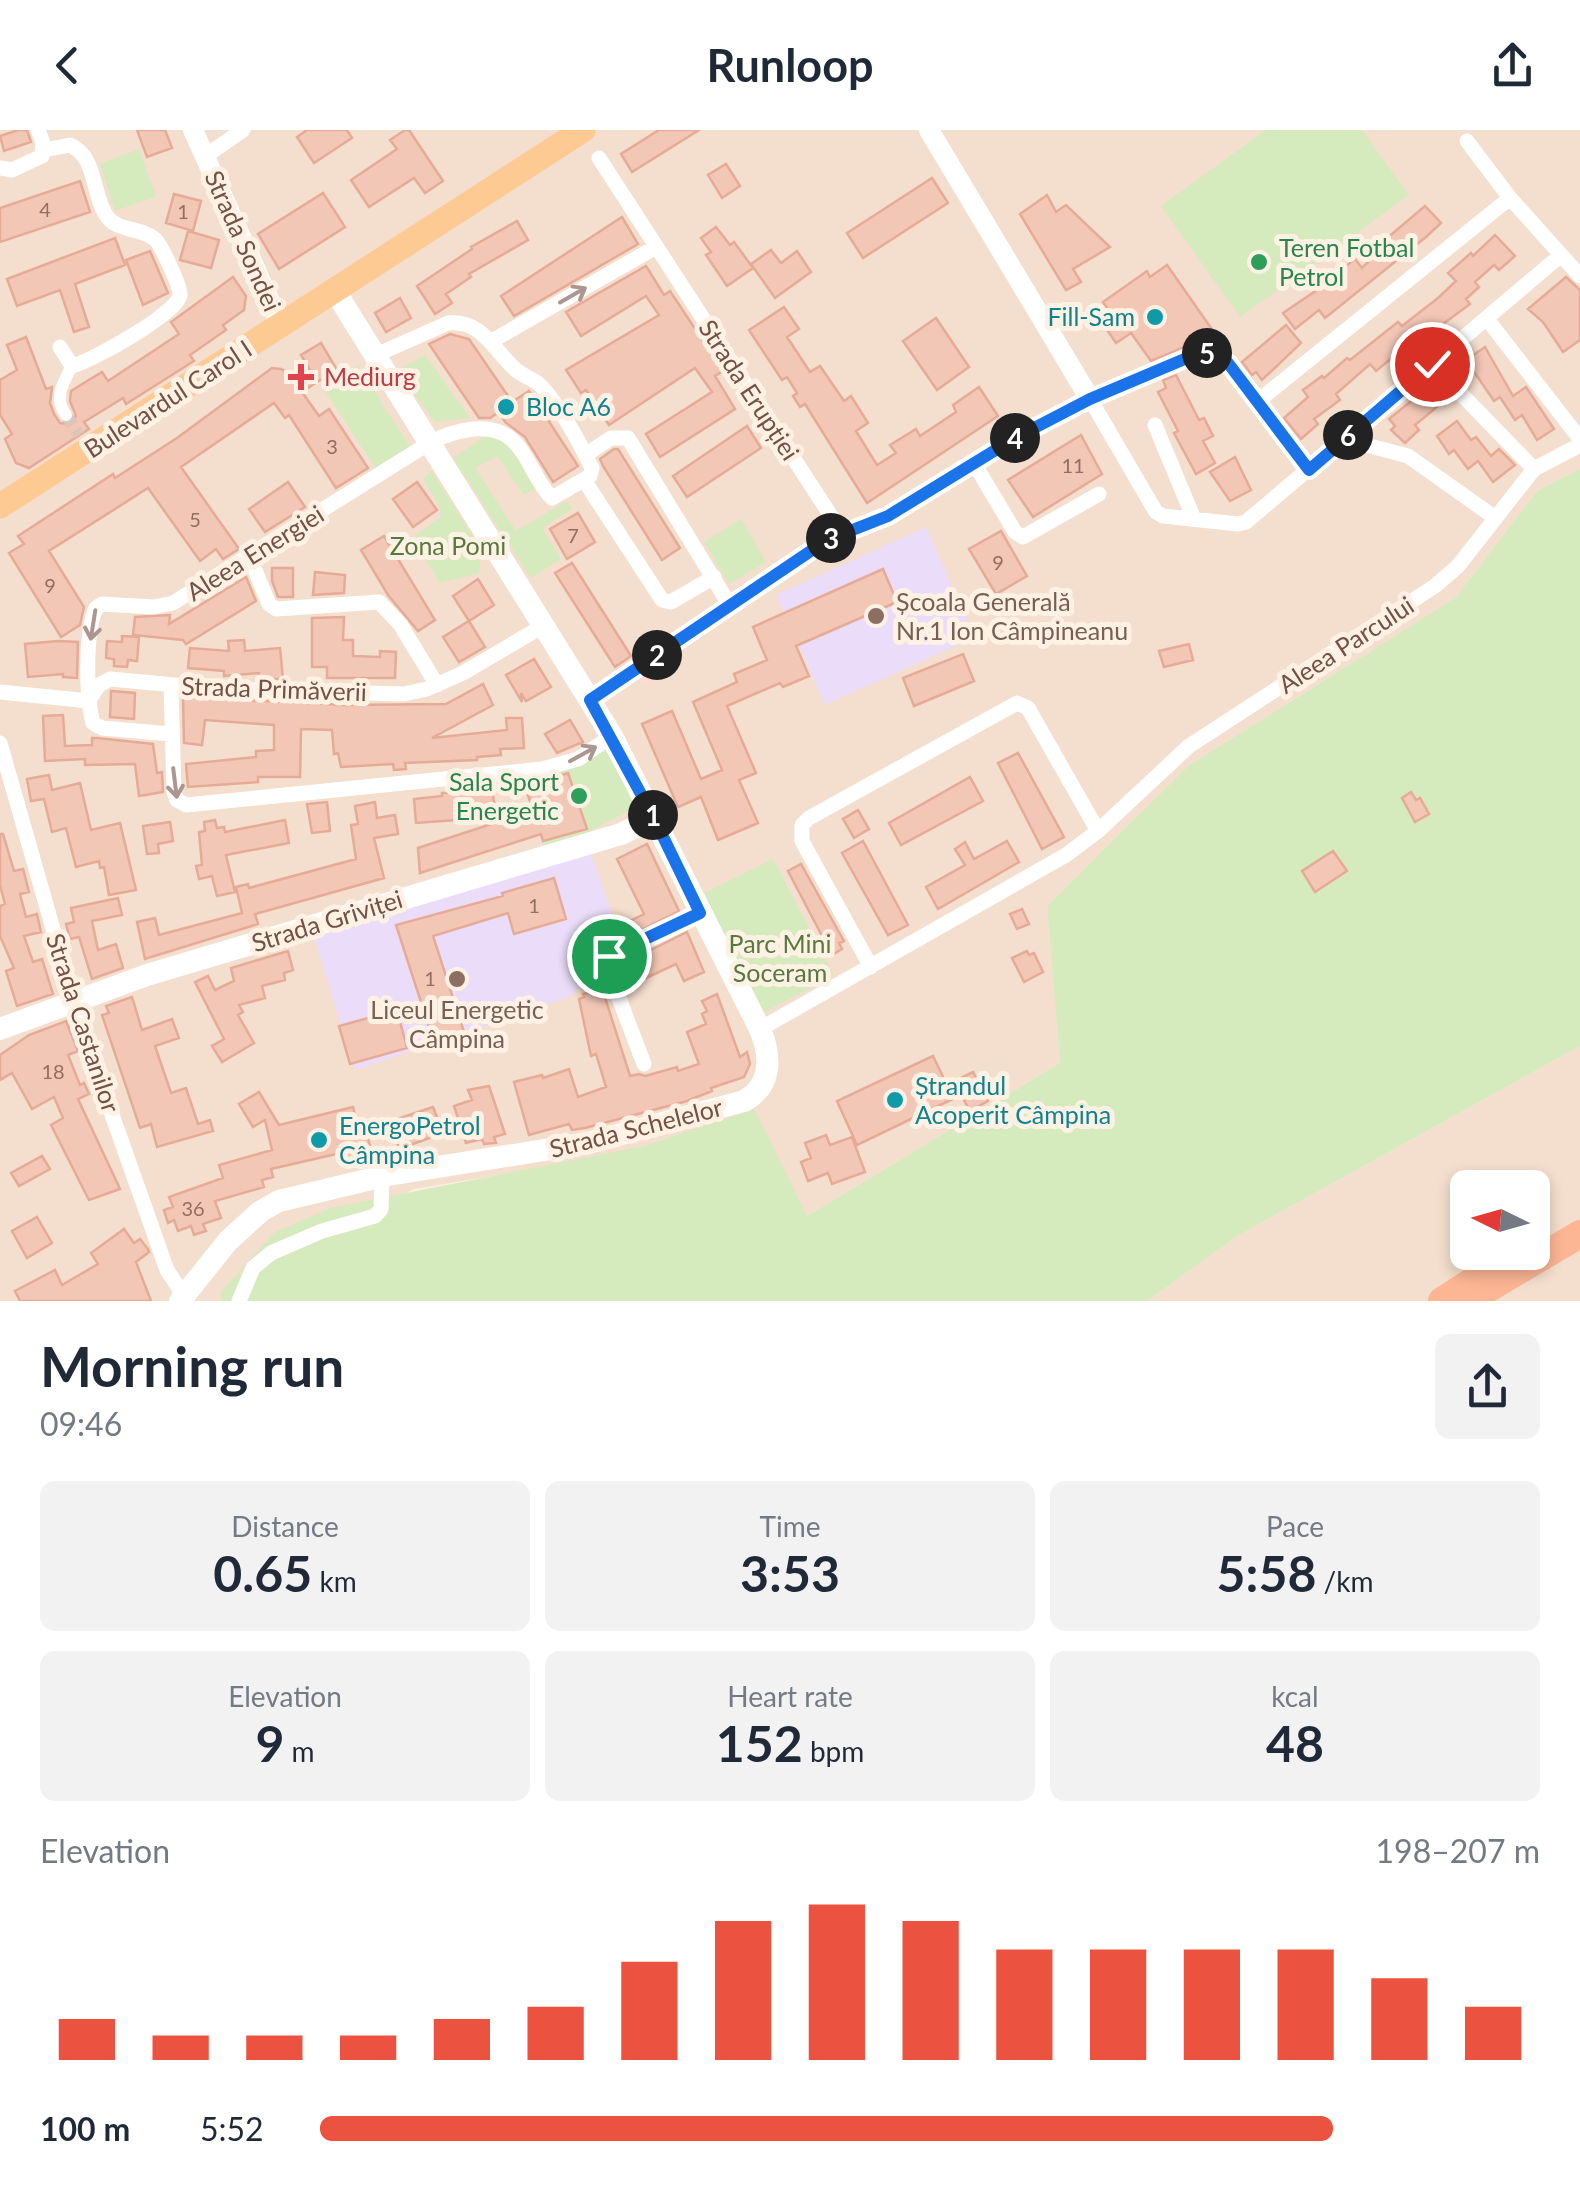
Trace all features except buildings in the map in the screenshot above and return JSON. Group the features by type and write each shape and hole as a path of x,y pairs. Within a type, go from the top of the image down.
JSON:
{"highway":[{"path":"1550,1235 1580,1219"},
{"path":"1467,1301 1580,1234"},
{"path":"1442,1301 1490,1270"}],"main road":[{"name":"Bulevardul Carol I","path":"2,497 83,443 282,326 568,134"},
{"name":"Strada Schelelor","path":"182,1299 228,1240 261,1211 296,1195 382,1176 588,1143 744,1101 756,1094 768,1070 760,1029 612,736 336,291"},
{"name":"Strada Griviței","path":"0,1029 166,969 621,834 654,818"}],"street":[{"path":"0,168 4,171 42,156 38,130"},
{"name":"Strada Sondei","path":"193,130 282,326"},
{"name":"Strada Sondei","path":"204,156 243,130"},
{"path":"929,130 1156,512 1163,516 1246,522 1561,255"},
{"path":"1467,141 1510,198 1580,276"},
{"path":"44,150 70,145 83,154 108,217 116,225 147,234 158,242 180,288 176,300 116,347 72,366 59,400 66,416"},
{"name":"Strada Erupției","path":"600,158 842,533"},
{"path":"1258,401 1510,198"},
{"path":"490,342 656,247"},
{"path":"1486,318 1580,442"},
{"path":"376,355 448,323 474,327 517,372 540,384 592,468 584,480 662,600 671,602 714,577"},
{"path":"60,347 72,366"},
{"path":"590,700 729,604 842,533 888,516 1090,399 1187,358 1211,353 1228,363 1309,470"},
{"path":"1432,364 1534,469"},
{"path":"1155,425 1194,519"},
{"name":"Aleea Energiei","path":"89,701 91,624 96,608 102,604 174,604 431,442 464,430 489,431 509,438 552,498 584,480"},
{"path":"586,455 617,436 628,438 729,604"},
{"path":"1343,439 1408,456 1494,518"},
{"name":"Aleea Parcului","path":"760,1029 1066,854 1098,831 1189,746 1436,586 1458,566 1534,469 1580,442"},
{"path":"974,463 1015,532 1023,537 1099,494"},
{"path":"250,558 269,604 276,609 370,600 386,606 438,685"},
{"name":"Strada Primăverii","path":"89,701 104,680 404,694 438,685 543,626"},
{"path":"171,686 174,792 181,803 192,806 542,769 578,758 612,736"},
{"path":"0,692 89,701 96,726 170,734"},
{"path":"871,967 802,841 802,825 809,818 1018,704 1028,708 1098,831"},
{"name":"Strada Castanilor","path":"0,743 73,1000 167,1270 182,1299"},
{"path":"644,1064 605,961 700,913"},
{"path":"239,1301 252,1268 271,1253 300,1239 375,1216 382,1210 382,1176"}],"shaded area":[{"path":"0,130 1580,130 1580,469 1538,490 1455,598 1188,766 1047,906 1060,1063 807,1216 753,1110 644,1146 571,1163 414,1189 221,1292 221,1301 0,1301"},
{"name":"Școala Generală Nr.1 Ion Câmpineanu","path":"926,527 975,637 825,705 776,595"},
{"path":"676,647 684,661 644,687 635,673"},
{"name":"Liceul Energetic Câmpina","path":"591,853 614,921 606,959 570,997 355,1070 314,937"},
{"path":"1580,1046 1580,1301 1147,1301 1239,1235"}],"green space":[{"name":"Teren Fotbal Petrol","path":"1266,130 1362,130 1409,195 1240,317 1161,206"},
{"path":"139,149 156,196 115,211 100,164"},
{"path":"425,355 470,418 435,422 397,371"},
{"name":"Zona Pomi","path":"358,366 410,447 376,469 324,389"},
{"path":"486,436 503,438 536,487 524,495 497,456 475,468 516,531 567,501 572,509 542,528 561,559 531,578 453,458"},
{"path":"1580,469 1580,1046 1239,1235 1147,1301 221,1301 221,1292 275,1232 331,1208 644,1146 754,1109 807,1216 1060,1063 1047,906 1188,766 1455,598 1538,490"},
{"name":"Zona Pomi","path":"431,471 481,549 479,573 440,583 412,538 441,517 423,479"},
{"path":"741,519 766,562 729,584 704,542"},
{"name":"Sala Sport Energetic","path":"609,747 632,800 629,811 588,832 545,846 523,779 565,767"},
{"name":"Parc Mini Soceram","path":"773,859 834,976 762,1013 704,893"}],"tunnel":[{"path":"66,415 79,435"}],"place":[{"name":"Teren Fotbal Petrol","path":"1259,262"},
{"name":"Fill-Sam","path":"1155,317"},
{"name":"Mediurg","path":"301,377"},
{"name":"Bloc A6","path":"506,407"},
{"name":"Școala Generală Nr.1 Ion Câmpineanu","path":"876,616"},
{"name":"Sala Sport Energetic","path":"579,796"},
{"name":"Liceul Energetic Câmpina","path":"457,979"},
{"name":"Ștrandul Acoperit Câmpina","path":"895,1100"},
{"name":"EnergoPetrol Câmpina","path":"319,1140"}],"route":[{"path":"609,956 700,913 612,736 590,700 827,540 888,516 1015,438 1090,399 1187,358 1211,353 1228,363 1309,470 1432,364"}]}
